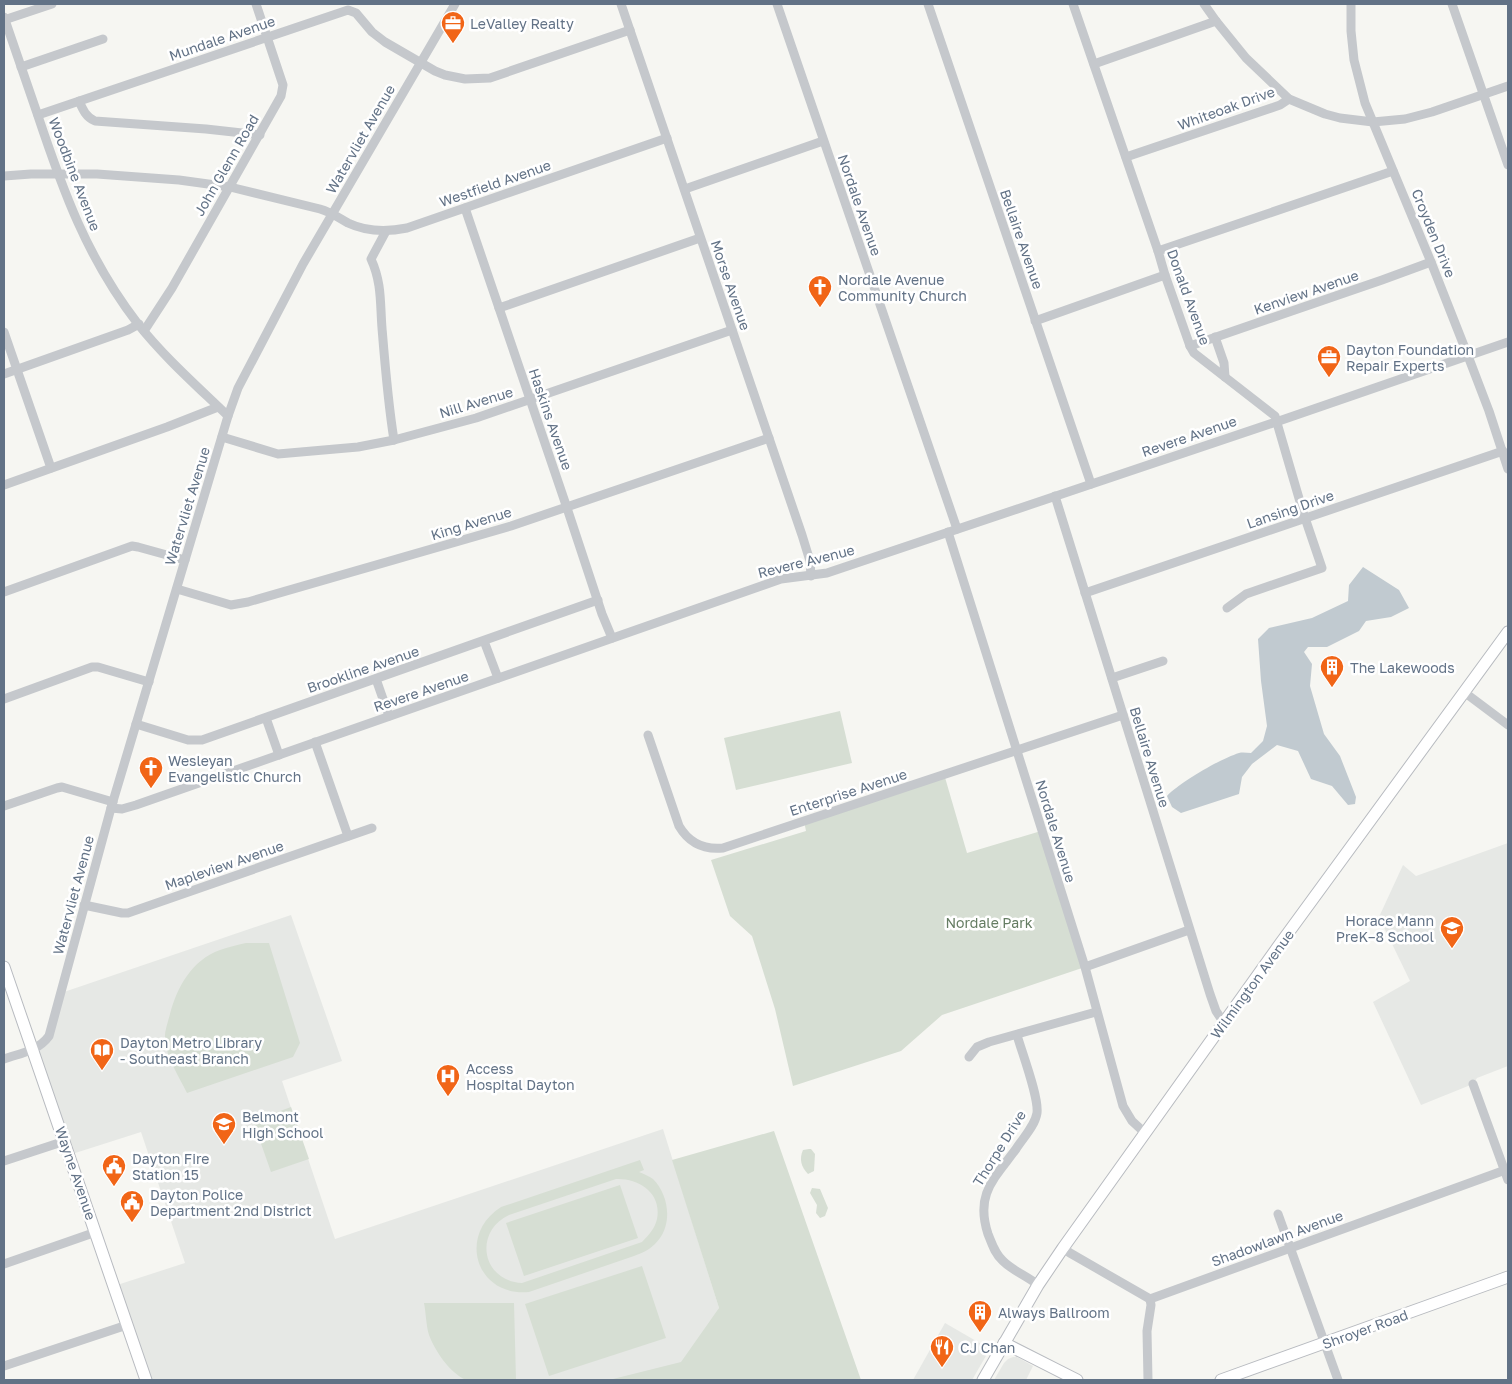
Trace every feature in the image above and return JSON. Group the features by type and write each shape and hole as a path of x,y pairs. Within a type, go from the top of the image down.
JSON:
{"main road":[{"name":"Wilmington Avenue","path":"983,1380 1038,1285 1063,1248 1508,632"},
{"name":"Wayne Avenue","path":"4,967 146,1380"},
{"name":"Shroyer Road","path":"1221,1380 1508,1277"},
{"path":"1004,1343 1077,1380"}],"street":[{"path":"4,19 52,4"},
{"name":"John Glenn Road","path":"142,328 172,288 260,135 283,91 283,84 256,4"},
{"name":"Watervliet Avenue","path":"33,1049 43,1045 49,1036 112,806 238,388 303,264 455,4"},
{"name":"Morse Avenue","path":"621,4 802,535 810,561 811,576"},
{"name":"Nordale Avenue","path":"777,4 952,531 1016,751 1085,967 1123,1106 1132,1121 1145,1133"},
{"name":"Bellaire Avenue","path":"928,4 1091,484"},
{"name":"Donald Avenue","path":"1073,4 1158,251 1164,275 1190,346 1201,360 1275,416 1322,568 1246,594 1227,608"},
{"path":"1204,4 1216,22 1246,58 1289,99"},
{"name":"Croyden Drive","path":"1352,4 1351,32 1354,60 1365,103 1468,356 1508,469"},
{"path":"1452,4 1508,166"},
{"name":"Mundale Avenue","path":"38,115 348,10 356,13 372,32 384,42 435,71 456,78 470,79 490,78 630,30"},
{"name":"Woodbine Avenue","path":"4,19 57,174 90,249 142,328 180,370 228,416"},
{"path":"1094,64 1216,22"},
{"path":"21,67 103,39"},
{"name":"Whiteoak Drive","path":"1126,158 1280,105 1289,99 1340,118 1373,122 1394,121 1417,116 1508,86"},
{"path":"79,101 88,118 95,121 260,135"},
{"name":"Westfield Avenue","path":"4,176 97,174 149,177 230,187 282,198 333,213 351,224 369,230 386,231 406,228 667,138"},
{"path":"685,189 824,141"},
{"path":"1158,251 1393,171"},
{"name":"Haskins Avenue","path":"465,208 612,638"},
{"path":"386,231 371,259 381,292 385,360 394,440"},
{"path":"499,308 700,238"},
{"name":"Kenview Avenue","path":"1190,346 1431,262"},
{"path":"1035,321 1164,275"},
{"path":"4,374 128,330 142,328"},
{"name":"Nill Avenue","path":"222,437 281,454 358,447 394,440 476,418 732,330"},
{"path":"4,332 50,468"},
{"path":"1215,337 1224,363 1225,377"},
{"name":"Revere Avenue","path":"4,806 62,787 122,809 136,805 781,579 792,576 811,576 827,573 1508,342"},
{"path":"4,485 218,407"},
{"name":"King Avenue","path":"177,589 230,605 237,605 502,529 768,438"},
{"name":"Lansing Drive","path":"1085,593 1503,451"},
{"name":"Bellaire Avenue","path":"1055,496 1210,994 1216,1011 1224,1023"},
{"path":"4,592 132,546 185,560"},
{"name":"Brookline Avenue","path":"136,724 188,740 202,740 598,600"},
{"path":"484,640 498,678"},
{"path":"1112,678 1163,661"},
{"path":"4,699 92,667 98,667 149,682"},
{"path":"376,679 388,716"},
{"path":"1464,692 1508,725"},
{"name":"Enterprise Avenue","path":"648,735 678,826 684,835 699,846 716,849 724,848 1123,715"},
{"path":"266,718 279,755"},
{"path":"315,742 348,836"},
{"name":"Mapleview Avenue","path":"84,904 128,913 372,828"},
{"path":"1085,967 1190,930"},
{"path":"969,1057 978,1047 989,1042 1096,1012"},
{"name":"Thorpe Drive","path":"1017,1035 1033,1088 1037,1113 1032,1126 990,1185 984,1202 984,1215 992,1247 997,1254 1009,1266 1038,1285"},
{"path":"4,1058 33,1049"},
{"path":"1473,1084 1506,1170 1508,1180"},
{"path":"4,1161 64,1141"},
{"name":"Shadowlawn Avenue","path":"1150,1299 1506,1170"},
{"path":"1278,1214 1338,1380"},
{"path":"4,1264 96,1232"},
{"path":"1063,1248 1150,1299 1151,1305 1147,1331 1148,1380"},
{"path":"4,1366 127,1325"}],"shaded area":[{"path":"1363,567 1399,590 1409,608 1391,617 1366,621 1359,631 1327,647 1308,647 1304,652 1312,664 1310,686 1324,734 1340,756 1356,797 1355,804 1348,805 1332,786 1311,779 1298,751 1277,745 1252,764 1242,777 1239,794 1181,813 1172,807 1167,796 1181,784 1231,756 1240,753 1251,753 1263,741 1267,726 1258,639 1269,628 1312,618 1348,601 1349,585"},
{"name":"Horace Mann PreK–8 School","path":"1508,843 1508,1066 1477,1078 1473,1084 1421,1105 1373,1002 1410,981 1379,917 1403,865 1416,876"},
{"name":"Belmont High School","path":"291,915 342,1061 282,1081 335,1239 663,1129 719,1308 694,1380 146,1380 114,1286 185,1263 141,1132 69,1155 33,1049 43,1045 61,993"},
{"path":"945,1323 990,1349 972,1380 913,1380"},
{"path":"1013,1357 1017,1357 1033,1366 1026,1380 994,1380 1004,1363"}],"green space":[{"path":"840,711 852,763 736,790 724,738"},
{"name":"Nordale Park","path":"944,774 967,853 1041,831 1085,967 942,1015 901,1051 793,1086 775,1009 752,936 730,916 711,860 806,831 804,821"},
{"path":"246,943 269,943 300,1043 293,1057 187,1093 166,1047 166,1027 173,1004 187,976 201,960 220,950"},
{"path":"291,1107 309,1159 271,1172 253,1121"},
{"path":"774,1131 861,1380 609,1380 681,1362 719,1308 672,1160"},
{"path":"811,1149 815,1154 814,1171 808,1174 802,1166 801,1160 803,1150"},
{"path":"640,1160 644,1170 639,1172 653,1179 663,1194 666,1203 667,1220 661,1237 648,1250 529,1292 511,1291 496,1285 485,1275 479,1262 477,1248 479,1233 487,1219 501,1207","holes":["616,1179 625,1179 640,1184 647,1189 656,1202 658,1210 656,1222 642,1242 522,1283 508,1280 498,1274 491,1265 487,1255 487,1243 490,1233 498,1223 509,1215"]},
{"path":"620,1185 638,1238 524,1276 506,1223"},
{"path":"812,1188 820,1189 828,1208 825,1216 820,1218 816,1213 817,1205 810,1193"},
{"path":"642,1266 666,1338 549,1376 525,1304"},
{"path":"424,1303 514,1303 516,1380 466,1380 454,1372 439,1354 432,1341 428,1331"}],"place":[{"name":"LeValley Realty","path":"453,44"},
{"name":"Nordale Avenue Community Church","path":"820,308"},
{"name":"Dayton Foundation Repair Experts","path":"1329,378"},
{"name":"The Lakewoods","path":"1332,688"},
{"name":"Wesleyan Evangelistic Church","path":"151,789"},
{"name":"Horace Mann PreK–8 School","path":"1452,949"},
{"name":"Dayton Metro Library - Southeast Branch","path":"102,1071"},
{"name":"Access Hospital Dayton","path":"448,1097"},
{"name":"Belmont High School","path":"224,1145"},
{"name":"Dayton Fire Station 15","path":"114,1187"},
{"name":"Dayton Police Department 2nd District","path":"132,1223"},
{"name":"Always Ballroom","path":"980,1333"},
{"name":"CJ Chan","path":"942,1368"}]}
